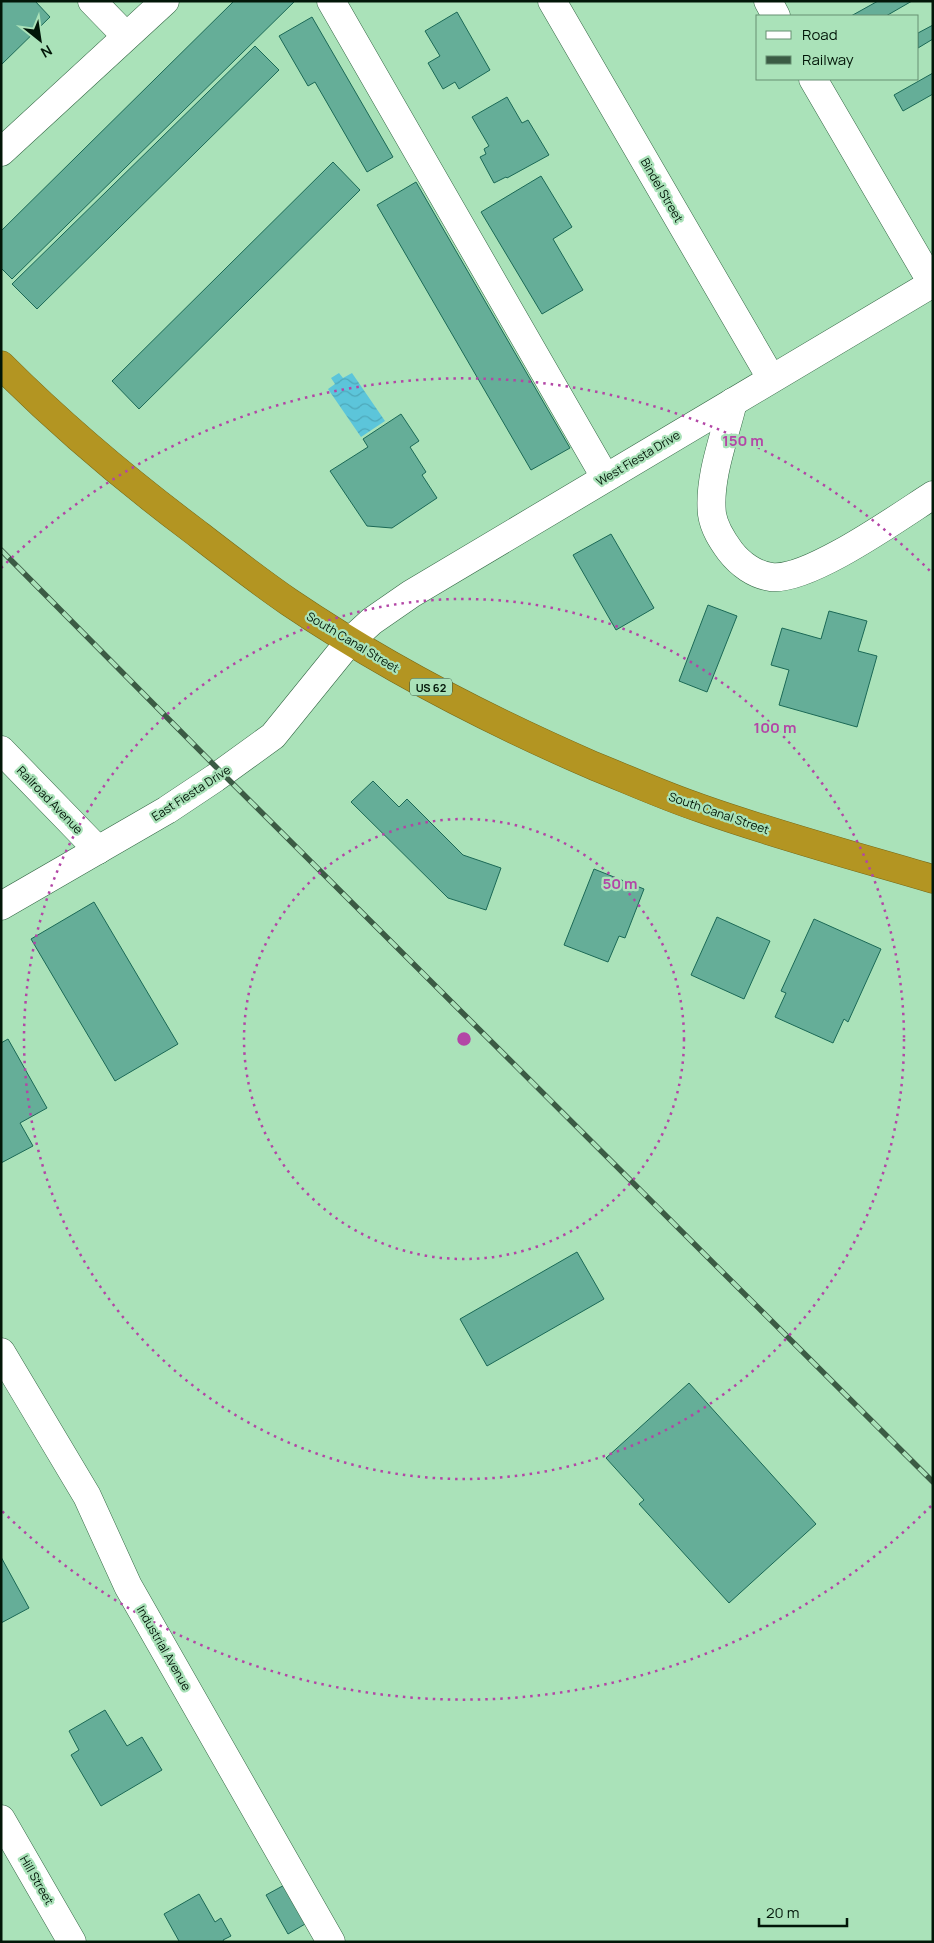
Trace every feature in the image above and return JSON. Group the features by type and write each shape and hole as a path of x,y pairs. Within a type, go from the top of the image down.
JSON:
{"highway":[{"name":"South Canal Street","path":"1,365 43,407 158,504 282,597 350,641 420,682 561,751 698,808 798,840 933,879"}],"street":[{"path":"92,1 126,36"},
{"path":"1,152 165,1"},
{"path":"331,1 606,477"},
{"name":"Bindel Street","path":"552,1 771,378"},
{"path":"768,1 775,15"},
{"path":"814,80 932,283"},
{"name":"West Fiesta Drive","path":"350,641 372,621 411,594 932,283"},
{"path":"733,402 716,467 712,515 720,536 735,558 752,571 773,578 794,574 838,555 933,494"},
{"name":"East Fiesta Drive","path":"1,906 167,810 216,778 274,736 350,641"},
{"name":"Railroad Avenue","path":"1,750 98,850"},
{"name":"Industrial Avenue","path":"1,1352 87,1496 128,1586 332,1942"},
{"name":"Hill Street","path":"1,1819 72,1942"}],"water":[{"path":"339,373 343,378 352,373 385,421 361,437 328,389 335,384 331,378"}],"building":[{"path":"1,1 35,1 50,17 1,65"},
{"path":"234,1 295,1 12,279 1,268 1,231"},
{"path":"878,1 912,1 888,15 853,15"},
{"path":"457,12 490,70 459,89 455,82 443,89 428,63 440,56 425,31"},
{"path":"312,17 393,157 367,172 315,82 308,86 279,36"},
{"path":"933,25 933,39 919,47 919,32"},
{"path":"255,46 279,70 37,309 12,284"},
{"path":"933,73 933,94 903,111 894,95"},
{"path":"507,97 522,123 528,120 549,155 494,183 480,157 486,154 484,149 489,146 472,117"},
{"path":"333,162 360,190 139,409 112,381"},
{"path":"541,176 572,227 553,239 583,290 542,314 481,212"},
{"path":"416,182 570,448 531,470 377,205"},
{"path":"401,414 419,441 410,447 426,472 422,475 437,498 392,528 367,526 330,471 368,447 363,439"},
{"path":"611,534 654,608 616,630 573,555"},
{"path":"708,605 737,616 707,692 679,681"},
{"path":"829,611 867,621 858,651 877,656 857,727 779,705 789,670 771,665 782,628 821,639"},
{"path":"373,781 399,807 407,799 463,855 501,868 486,910 448,898 351,802"},
{"path":"594,869 644,889 625,938 619,936 608,962 564,945"},
{"path":"94,902 178,1044 115,1081 31,939"},
{"path":"717,917 770,941 744,999 691,975"},
{"path":"814,919 881,949 848,1022 844,1019 833,1043 775,1017 786,993 781,991"},
{"path":"8,1039 47,1108 20,1123 33,1146 1,1163 1,1043"},
{"path":"577,1252 604,1299 487,1366 460,1319"},
{"path":"689,1383 816,1524 729,1603 639,1504 644,1500 606,1458"},
{"path":"1,1557 29,1608 1,1623"},
{"path":"105,1710 127,1746 142,1737 162,1770 101,1806 71,1755 79,1750 69,1731"},
{"path":"290,1882 312,1920 288,1934 266,1895"},
{"path":"199,1894 215,1922 221,1918 231,1936 223,1940 224,1942 177,1942 179,1941 164,1914"}],"railway":[{"path":"1,550 933,1482"}]}
